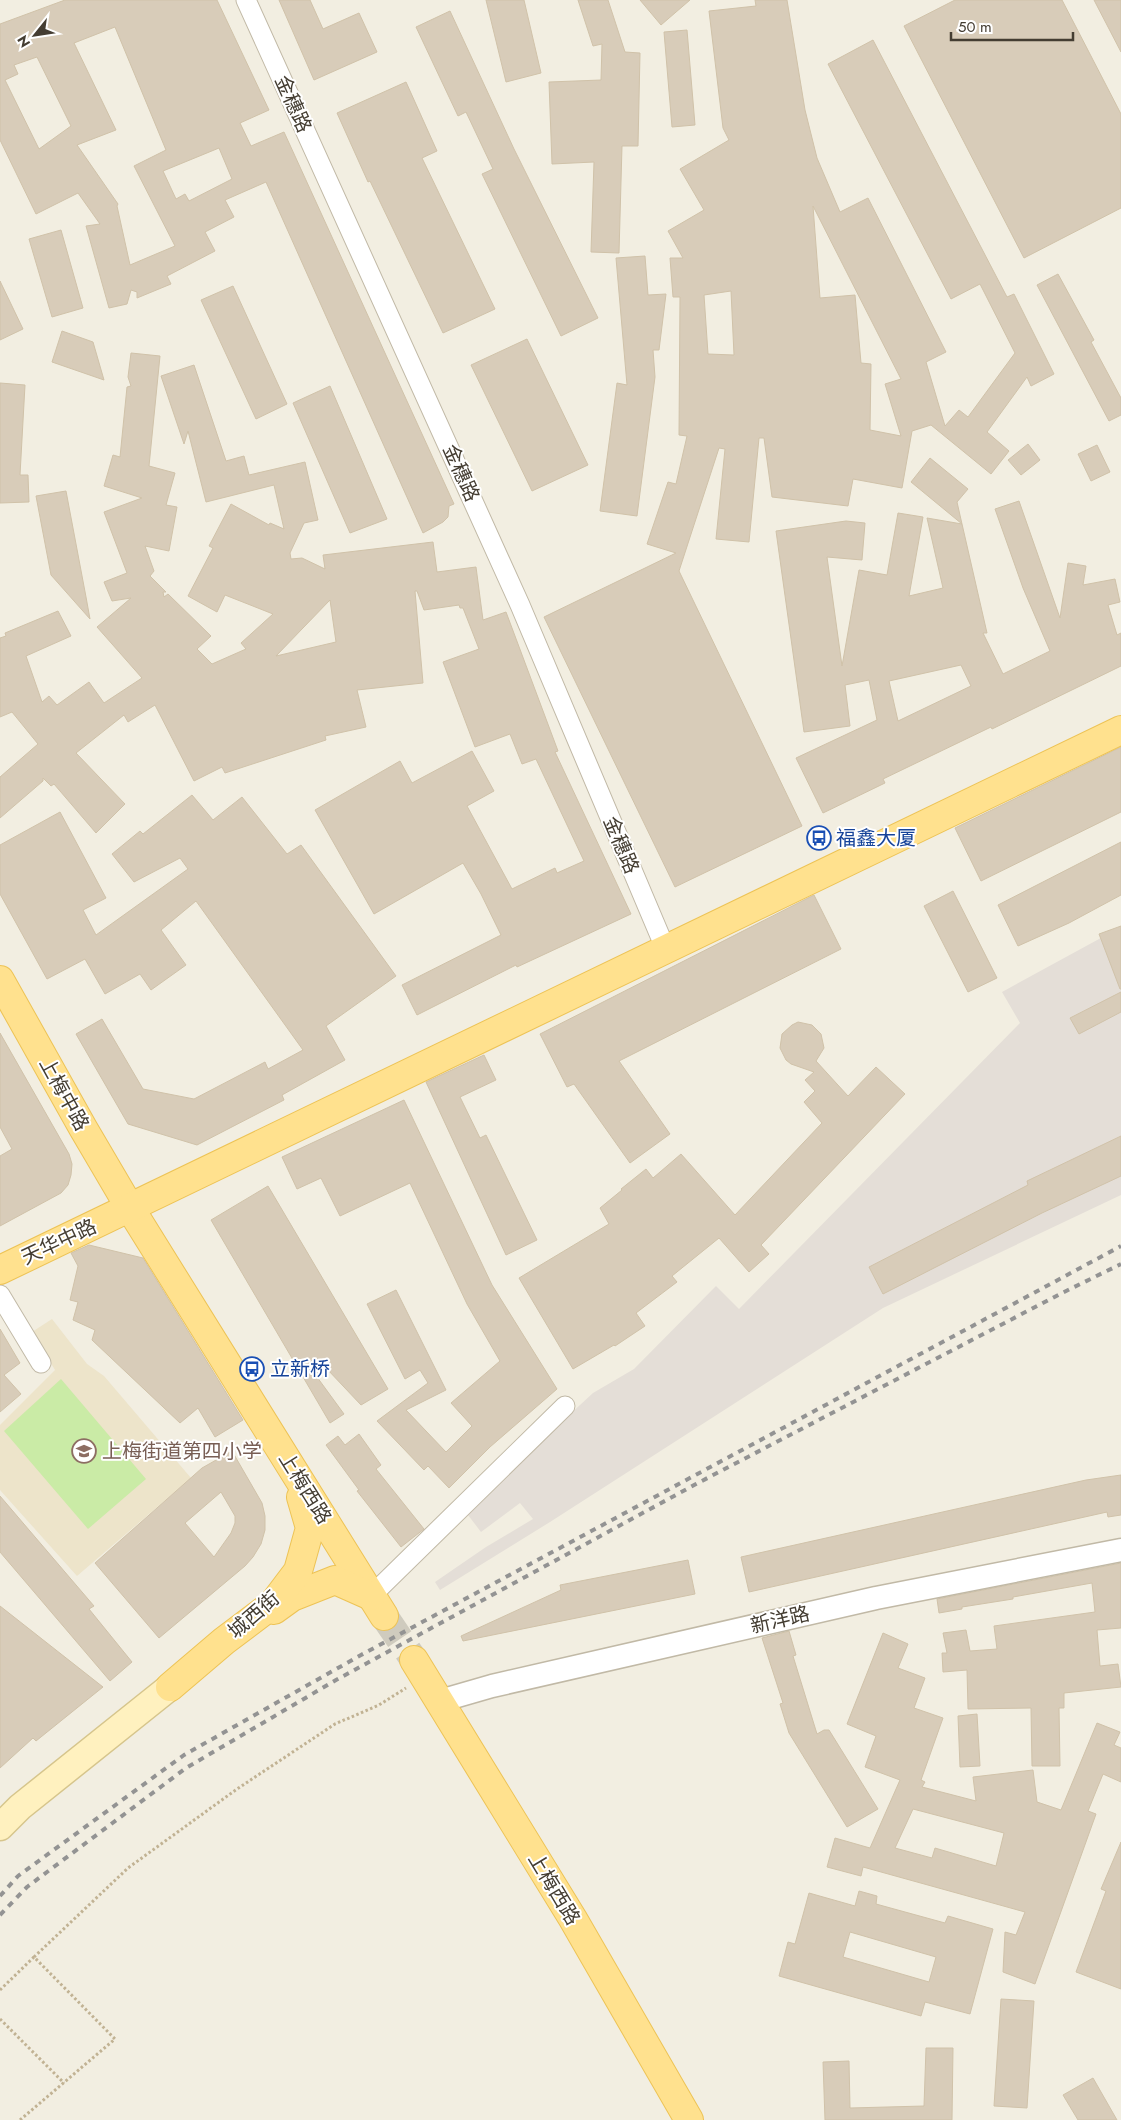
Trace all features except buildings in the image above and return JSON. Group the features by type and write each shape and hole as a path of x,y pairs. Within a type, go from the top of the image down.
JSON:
{"main road":[{"name":"天华中路","path":"0,1270 1121,730"},
{"name":"上梅中路","path":"0,980 83,1128 124,1211"},
{"name":"上梅中路","path":"0,1012 124,1211"},
{"name":"上梅西路","path":"124,1211 292,1468 378,1606"},
{"name":"城西街","path":"0,1828 20,1806 170,1687 224,1641 273,1604 298,1571 310,1528 292,1468"},
{"name":"城西街","path":"170,1687 292,1597 335,1580 378,1606"},
{"name":"上梅西路","path":"413,1672 440,1701 572,1919 689,2120"}],"street":[{"name":"金穗路","path":"246,0 520,605 666,950"},
{"path":"0,1296 42,1363"},
{"path":"378,1606 565,1406"},
{"name":"新洋路","path":"440,1701 492,1686 867,1601 1121,1550"}],"path":[{"path":"0,1990 128,1868 237,1789 335,1724 379,1705 413,1672"},
{"path":"20,2120 115,2040 34,1957"},
{"path":"0,2019 64,2083"}],"shaded area":[{"path":"1121,927 1121,1195 883,1308 550,1522 440,1590 435,1582 486,1547 533,1519 520,1503 481,1532 468,1515 528,1453 593,1393 634,1369 716,1286 739,1309 1020,1023 1002,992"},
{"name":"上梅街道第四小学","path":"52,1319 87,1364 104,1376 191,1478 77,1576 0,1490 0,1425 55,1370 32,1332"}],"green space":[{"path":"61,1379 146,1479 88,1529 4,1431"}],"tunnel":[{"path":"384,1616 414,1660"}],"railway":[{"path":"0,1896 18,1876 184,1755 361,1655 1121,1246"},
{"path":"0,1915 27,1887 186,1768 336,1680 696,1484 1121,1264"}],"place":[{"name":"福鑫大厦","path":"819,838"},
{"name":"立新桥","path":"252,1369"},
{"name":"上梅街道第四小学","path":"84,1451"}]}
